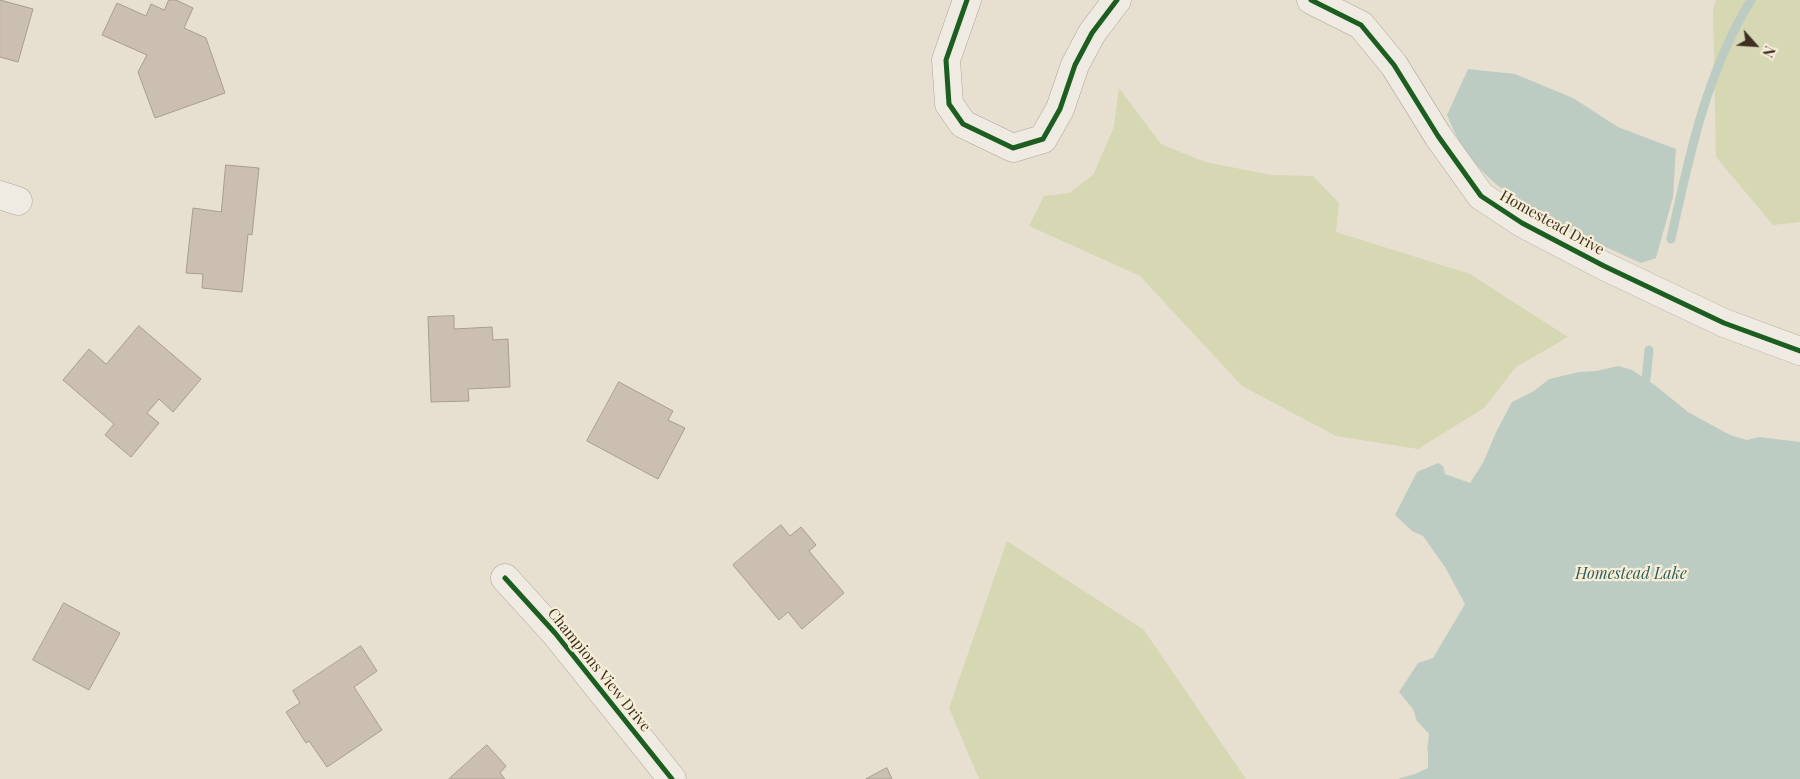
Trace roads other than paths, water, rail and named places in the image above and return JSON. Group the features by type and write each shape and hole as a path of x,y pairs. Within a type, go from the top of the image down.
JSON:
{"street":[{"path":"967,0 946,60 949,104 963,124 1013,148 1043,139 1060,109 1075,65 1092,33 1117,0"},
{"name":"Homestead Drive","path":"1311,0 1361,25 1394,65 1438,136 1481,196 1522,223 1680,303 1724,323 1800,351"},
{"name":"Champions View Drive","path":"505,578 555,633 672,779"}],"water":[{"path":"1468,69 1515,74 1573,98 1618,127 1676,149 1673,197 1656,258 1641,263 1566,228 1518,200 1496,184 1476,165 1460,143 1447,115"},
{"name":"Homestead Lake","path":"1618,366 1632,370 1656,386 1688,412 1730,435 1747,440 1759,437 1800,442 1800,779 1397,779 1428,768 1429,734 1417,721 1413,709 1399,692 1418,663 1433,658 1465,604 1445,567 1423,536 1412,531 1395,515 1417,472 1438,463 1443,466 1445,474 1470,483 1484,461 1496,432 1512,402 1534,391 1549,379"}],"waterway":[{"path":"1671,239 1692,147 1711,86 1735,28 1751,0"},
{"path":"1646,379 1649,350"}]}
